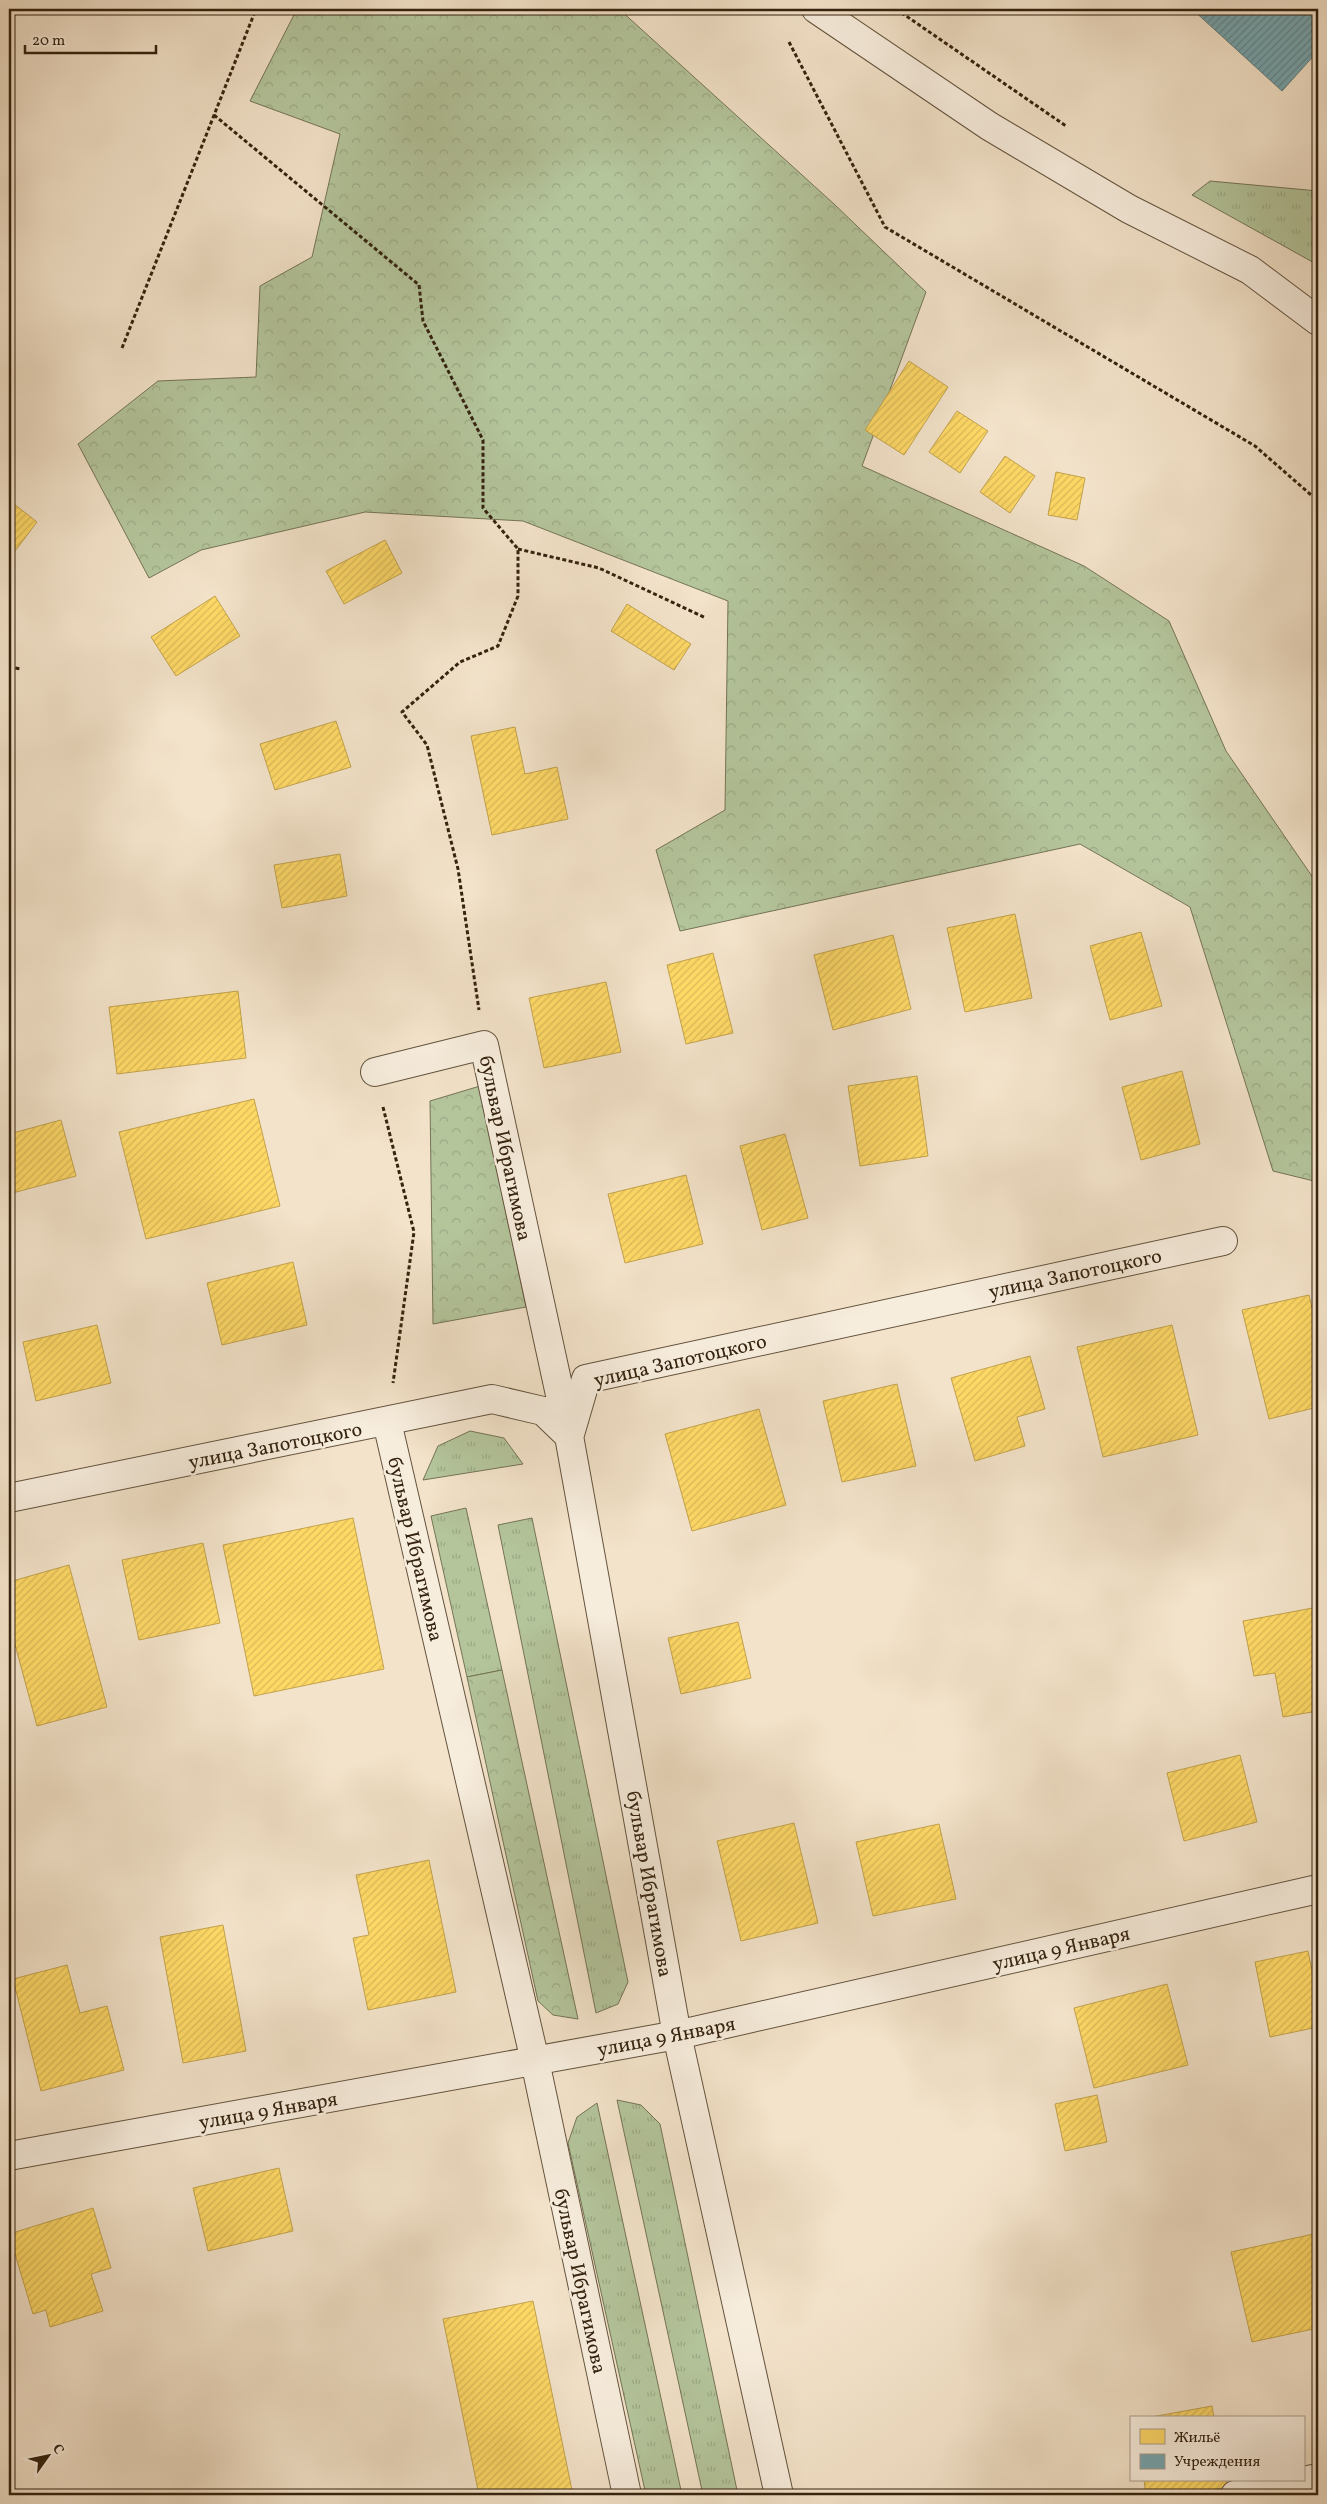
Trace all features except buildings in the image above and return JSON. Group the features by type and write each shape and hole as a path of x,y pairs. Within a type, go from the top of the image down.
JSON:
{"street":[{"path":"816,9 989,126 1129,209 1250,270 1318,321"},
{"name":"бульвар Ибрагимова","path":"375,1072 484,1045 569,1436 677,2035 780,2495"},
{"name":"улица Запотоцкого","path":"9,1498 492,1400 543,1411 569,1436 586,1379 1223,1241"},
{"name":"бульвар Ибрагимова","path":"387,1422 535,2061 627,2495"},
{"name":"улица 9 Января","path":"9,2156 677,2035 1318,1889"},
{"path":"1304,2481 1318,2478"},
{"path":"1235,2495 1298,2482"}],"path":[{"path":"122,348 256,9"},
{"path":"896,9 1067,126"},
{"path":"788,42 885,227 1255,446 1318,501"},
{"path":"214,115 419,285 423,321 483,440 483,508 518,548 599,568 706,618"},
{"path":"484,1045 458,869 427,745 402,712 460,662 498,646 518,596 518,548"},
{"path":"9,667 21,669"},
{"path":"375,1072 414,1232 387,1422"}],"green space":[{"path":"297,9 619,9 834,204 926,292 862,466 1084,566 1169,621 1226,751 1318,885 1318,1182 1273,1171 1190,907 1080,844 680,931 656,850 725,810 728,601 523,521 365,512 201,550 149,578 78,444 158,381 256,377 260,286 312,257 340,134 250,101"},
{"path":"1210,181 1318,191 1318,265 1192,195"},
{"path":"480,1086 526,1307 433,1324 430,1101"},
{"path":"470,1431 504,1438 523,1464 423,1480 438,1446"},
{"path":"466,1508 502,1670 467,1677 431,1516"},
{"path":"532,1518 628,1982 618,2004 596,2013 498,1525"},
{"path":"502,1670 578,2019 553,2015 538,2001 467,1677"},
{"path":"617,2100 641,2105 660,2124 738,2495 703,2495"},
{"path":"597,2103 682,2495 646,2495 568,2143 577,2117"}]}
